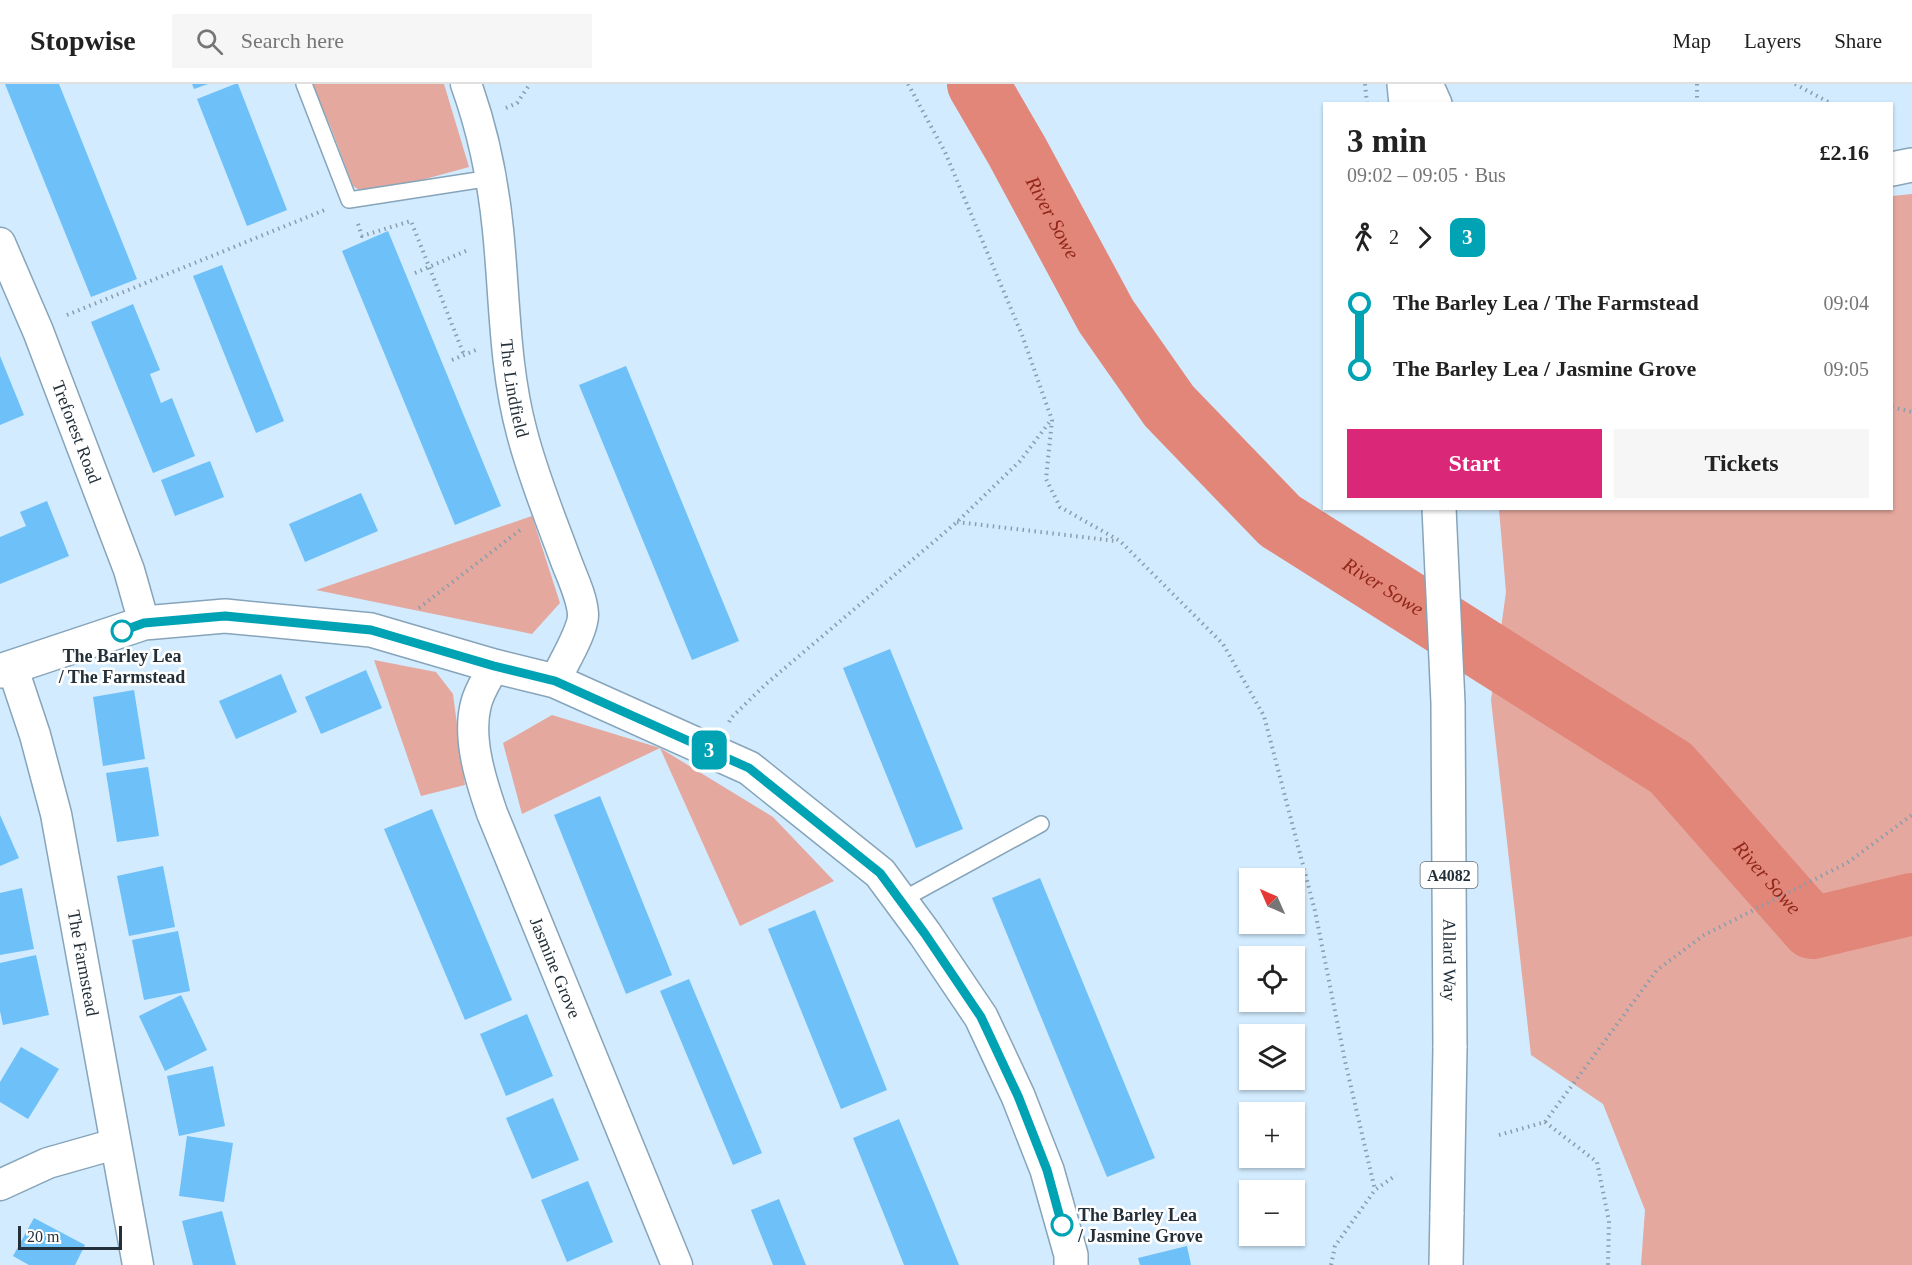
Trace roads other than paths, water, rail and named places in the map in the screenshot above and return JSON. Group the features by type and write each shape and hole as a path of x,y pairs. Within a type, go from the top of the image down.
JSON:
{"street":[{"name":"The Lindfield","path":"466,84 482,135 491,178 499,237 510,376 522,433 547,510 578,593 583,615 576,639 555,681"},
{"path":"1404,84 1406,102"},
{"path":"1426,84 1433,102"},
{"path":"1893,169 1912,165"},
{"name":"Treforest Road","path":"0,243 38,332 129,570 144,623"},
{"name":"Allard Way","path":"1439,510 1448,703 1450,1048 1446,1265"},
{"path":"6,668 144,623 225,616 371,630 494,666 555,681 749,768 880,873 981,1017 1018,1096 1047,1170 1071,1255 1071,1265"},
{"name":"Jasmine Grove","path":"494,666 476,703 474,720 479,776 492,813 677,1265"},
{"name":"The Farmstead","path":"6,668 35,735 56,814 138,1265"},
{"path":"0,1185 48,1163 115,1144"}],"lane":[{"path":"304,84 349,200 491,178"},
{"path":"900,901 1041,824"}],"waterway":[{"name":"River Sowe","path":"978,84 1106,316 1169,406 1280,521 1671,768 1812,928 1912,904"}],"place":[{"name":"The Barley Lea / The Farmstead","path":"122,631"},
{"name":"The Barley Lea / Jasmine Grove","path":"1062,1225"}]}
